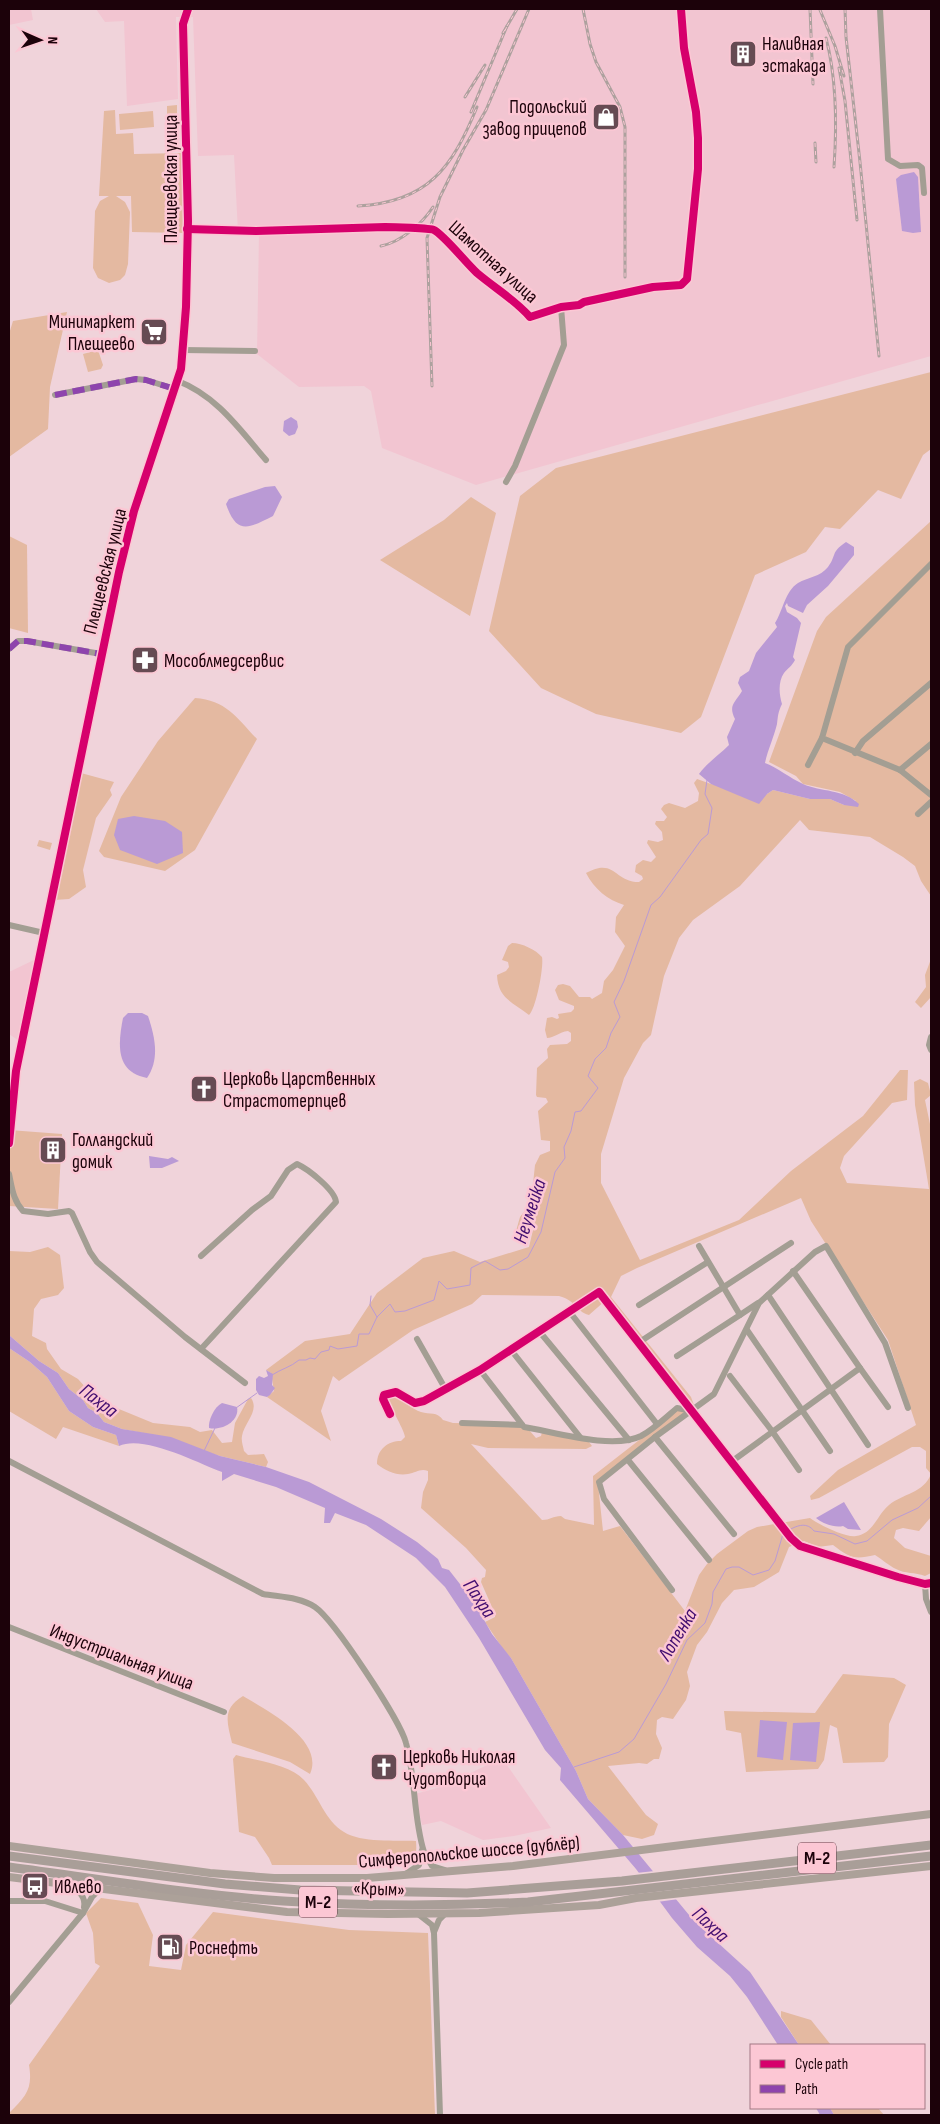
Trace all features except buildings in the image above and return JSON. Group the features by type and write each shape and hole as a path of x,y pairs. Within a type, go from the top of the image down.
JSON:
{"highway":[{"name":"«Крым»","path":"9,1856 226,1884 300,1890 467,1893 622,1881 931,1845"},
{"name":"«Крым»","path":"9,1867 225,1896 282,1901 472,1905 528,1902 931,1856"}],"main road":[{"name":"Симферопольское шоссе (дублёр)","path":"9,1846 210,1873 274,1878 331,1879 403,1876 458,1871 679,1846 931,1814"},
{"path":"9,1876 287,1912 445,1914 567,1908 636,1898 931,1866"}],"street":[{"path":"184,9 184,17"},
{"name":"Плещеевская улица","path":"9,1141 16,1071 101,654 130,526 178,381 183,350 188,228 184,17 188,9"},
{"path":"561,307 579,305 584,302 653,287 681,285 687,279 697,178 698,138 696,112 684,48 681,9"},
{"path":"880,9 888,159 900,166 918,165 922,168 924,193"},
{"name":"Шамотная улица","path":"188,228 256,231 430,229 435,231 477,272 516,301 530,317 561,307 564,345 515,466 506,482"},
{"path":"183,350 256,351"},
{"path":"56,395 136,379 146,380 175,389"},
{"path":"178,381 203,394 222,408 266,460"},
{"path":"808,765 822,738 848,646 931,564"},
{"path":"9,649 18,641 27,641 101,654"},
{"path":"855,753 863,741 931,683"},
{"path":"822,738 900,770 931,794"},
{"path":"900,770 931,744"},
{"path":"918,814 931,802"},
{"path":"9,925 44,933"},
{"path":"931,1037 929,1045 931,1050"},
{"path":"9,1066 16,1071"},
{"path":"201,1256 245,1216 271,1196 288,1170 297,1164 305,1168 333,1193 336,1199 336,1202 201,1349"},
{"path":"9,1174 13,1196 23,1211 48,1214 69,1211 72,1213 90,1252 97,1262 201,1349 245,1382"},
{"path":"638,1343 791,1243"},
{"path":"699,1246 740,1315"},
{"path":"677,1356 759,1303 815,1252 826,1246 885,1343 908,1408"},
{"path":"639,1305 708,1262"},
{"path":"793,1271 888,1407"},
{"path":"390,1414 383,1399 384,1395 396,1392 412,1401 420,1403 480,1370 599,1292 791,1538 800,1546 928,1583 926,1598 931,1612"},
{"path":"768,1295 868,1445"},
{"path":"672,1590 604,1499 599,1482 655,1437 714,1394 759,1303"},
{"path":"569,1312 657,1424"},
{"path":"747,1330 830,1451"},
{"path":"539,1331 629,1440"},
{"path":"417,1339 446,1390"},
{"path":"512,1350 580,1436"},
{"path":"730,1462 860,1368"},
{"path":"480,1370 522,1425"},
{"path":"730,1376 799,1470"},
{"path":"462,1423 522,1425 596,1440 624,1442 642,1436 677,1408 692,1411"},
{"path":"655,1437 734,1534"},
{"path":"628,1460 709,1560"},
{"path":"9,1461 263,1594 304,1601 317,1608 345,1644 392,1712 406,1740 422,1846 426,1858 432,1866 438,1869 458,1871"},
{"name":"Индустриальная улица","path":"9,1627 224,1712"},
{"path":"403,1876 419,1865 422,1846"},
{"path":"70,1885 83,1896 85,1902 82,1913"},
{"path":"9,2002 100,1889"},
{"path":"9,1901 45,1901 82,1913"},
{"path":"418,1914 432,1925 434,1933 440,2115"},
{"path":"434,1933 438,1920 445,1914"}],"shaded area":[{"path":"9,9 31,9 33,20 9,25"},
{"path":"96,9 929,9 931,10 931,356 476,485 382,448 371,391 364,386 299,387 257,354 259,232 238,232 234,155 198,156 193,17 176,17 178,99 127,106 124,21 105,22"},
{"path":"177,105 177,123 167,123 167,106"},
{"path":"115,110 116,134 133,133 134,154 181,153 184,233 132,232 131,196 116,196 125,202 130,212 128,264 125,275 120,280 109,283 98,278 93,268 95,211 100,201 109,196 99,196 104,111"},
{"path":"153,111 154,127 120,130 119,114"},
{"path":"914,172 918,177 921,232 913,233 902,231 896,179 901,175"},
{"path":"67,312 50,387 48,429 9,457 9,334 13,321"},
{"path":"98,350 103,365 101,369 88,372 83,354"},
{"path":"931,372 931,449 923,455 901,499 878,490 840,529 825,527 806,552 755,575 701,717 681,733 596,714 541,688 489,631 520,496 556,468"},
{"path":"291,417 297,421 298,427 295,434 289,436 283,431 284,421"},
{"path":"275,486 282,497 273,516 250,526 239,525 235,521 226,504 229,499 265,487"},
{"path":"471,497 496,513 470,616 380,560 444,520"},
{"path":"931,521 931,896 921,881 915,866 870,837 809,830 800,820 740,886 693,920 679,938 664,976 651,1035 643,1043 624,1078 601,1154 601,1183 640,1260 739,1220 791,1171 863,1116 900,1070 908,1070 907,1100 892,1103 844,1156 840,1168 847,1183 929,1189 915,1105 914,1082 920,1079 928,1083 931,1095 925,1100 931,1129 931,1474 931,1517 919,1531 903,1528 896,1530 894,1538 905,1548 931,1556 931,1573 925,1576 903,1572 893,1568 875,1555 852,1557 833,1545 818,1547 804,1541 789,1547 779,1572 754,1587 734,1590 722,1603 707,1632 697,1645 687,1672 690,1686 686,1700 673,1719 662,1717 657,1720 656,1734 662,1748 659,1759 654,1759 647,1764 608,1766 646,1815 658,1824 654,1835 642,1839 623,1835 588,1799 576,1771 511,1658 485,1622 495,1617 481,1582 482,1578 485,1577 486,1570 466,1548 421,1508 423,1492 428,1480 428,1471 420,1470 396,1474 377,1464 377,1459 384,1447 392,1442 401,1441 405,1437 387,1399 396,1396 418,1411 436,1414 443,1420 453,1423 518,1424 529,1430 536,1438 541,1436 542,1432 589,1442 592,1446 586,1449 488,1448 471,1444 542,1520 561,1516 565,1519 594,1525 593,1476 688,1402 606,1300 589,1315 565,1298 559,1296 482,1295 472,1304 413,1330 339,1381 333,1376 321,1411 331,1441 267,1397 274,1391 271,1373 266,1370 305,1341 350,1334 377,1293 423,1258 454,1251 480,1262 529,1247 536,1217 517,1242 514,1238 520,1217 531,1203 535,1165 540,1155 550,1151 550,1141 541,1140 538,1111 548,1102 546,1098 537,1097 536,1095 537,1068 548,1058 547,1049 550,1045 567,1044 571,1041 571,1033 568,1031 547,1038 545,1030 547,1018 557,1019 559,1018 558,1014 571,1012 574,1009 574,1006 559,1000 555,990 558,985 563,984 570,986 579,997 590,997 592,999 602,993 604,981 613,970 625,946 615,932 616,917 624,905 602,893 586,873 603,868 609,869 631,881 639,882 643,879 642,876 635,872 636,865 643,860 651,862 656,857 647,843 648,840 658,842 663,840 662,832 655,824 656,821 664,821 667,817 661,809 669,803 685,808 698,801 699,793 694,783 697,779 711,784 767,794 773,790 810,799 830,799 844,805 856,801 840,792 803,784 796,776 769,762 817,631 826,617","holes":["801,1198 811,1221 888,1340 916,1425 838,1470 810,1496 811,1500 819,1498 912,1447 920,1447 926,1451 926,1468 931,1474 928,1480 918,1489 889,1505 871,1528 862,1535 845,1535 825,1527 810,1518 757,1527 748,1531 717,1554 707,1564 699,1575 685,1611 620,1526 603,1531 598,1484 694,1405 691,1397 611,1297 621,1276"]},
{"path":"9,536 27,545 28,633 9,628"},
{"path":"846,542 854,547 854,555 828,586 807,605 803,613 788,606 787,603 785,606 787,612 801,623 793,657 795,660 784,673 781,680 782,704 765,763 810,787 839,793 853,799 859,804 858,807 844,805 830,799 810,799 773,790 759,804 711,784 699,774 729,745 727,737 735,719 732,707 742,691 738,683 740,677 749,671 756,653 777,627 775,623 790,591 798,583 825,570 836,552"},
{"path":"195,698 206,699 223,706 237,717 257,739 195,850 165,871 104,857 99,851 121,797 158,741"},
{"path":"81,773 114,782 110,790 112,795 96,818 83,870 86,887 69,899 54,900"},
{"path":"134,816 165,821 182,832 183,853 157,864 120,850 114,835 118,819"},
{"path":"39,840 52,843 50,850 37,846"},
{"path":"512,943 528,947 542,957 539,988 529,1015 503,995 498,983 497,975 506,971 509,967 508,962 502,960 508,946"},
{"path":"931,959 931,997 921,1008 915,1002 926,987 925,975"},
{"path":"34,960 18,1040 9,1034 9,972"},
{"path":"128,1013 142,1013 148,1016 154,1040 155,1056 147,1078 129,1070 121,1056 121,1028 123,1018"},
{"path":"9,1130 62,1134 58,1209 9,1206"},
{"path":"149,1156 168,1159 172,1157 179,1161 162,1168 150,1168"},
{"path":"48,1247 60,1255 64,1288 58,1295 41,1299 34,1309 32,1336 46,1343 47,1349 61,1369 78,1379 97,1400 153,1423 190,1427 200,1432 212,1430 222,1443 232,1442 235,1423 248,1399 251,1398 254,1408 243,1431 242,1444 244,1451 248,1455 264,1454 268,1462 266,1467 122,1429 104,1422 97,1413 88,1408 83,1400 69,1389 58,1373 39,1361 9,1335 9,1251 30,1252"},
{"path":"9,1335 39,1361 58,1373 69,1389 83,1400 88,1408 97,1413 104,1422 122,1429 171,1437 220,1456 266,1467 309,1482 381,1519 417,1542 438,1559 442,1568 449,1570 474,1602 492,1634 511,1658 576,1771 588,1799 623,1835 694,1921 750,1972 798,2044 777,2044 747,1997 730,1976 697,1947 672,1918 636,1869 560,1780 561,1768 545,1750 479,1638 445,1587 416,1558 366,1525 335,1513 330,1523 324,1523 325,1508 276,1487 234,1474 222,1481 222,1472 156,1447 129,1443 119,1446 116,1435 93,1427 69,1411 47,1377 30,1362 9,1348"},
{"path":"9,1348 30,1362 47,1377 69,1411 93,1427 116,1435 119,1446 63,1427 56,1439 9,1411"},
{"path":"266,1370 273,1374 272,1385 275,1388 267,1397 259,1395 256,1390 256,1379 259,1376 264,1378 268,1376"},
{"path":"222,1403 237,1407 236,1417 229,1424 214,1429 209,1428 212,1414"},
{"path":"844,1502 861,1530 829,1525 816,1518"},
{"path":"843,1674 894,1678 906,1685 889,1724 888,1757 884,1762 843,1763 837,1728 830,1725 824,1760 818,1769 746,1772 741,1733 726,1730 724,1711 815,1713"},
{"path":"243,1696 278,1718 301,1738 309,1749 312,1761 310,1774 290,1762 232,1743 228,1722 229,1711 236,1701"},
{"path":"760,1720 787,1722 783,1760 757,1757"},
{"path":"820,1722 816,1762 790,1760 793,1723"},
{"path":"236,1755 272,1764 298,1775 309,1786 337,1827 351,1836 389,1841 416,1841 415,1856 411,1861 403,1865 272,1865 255,1837 239,1832 233,1759"},
{"path":"502,1758 551,1828 483,1840 441,1821 422,1825 415,1794 441,1787"},
{"path":"101,1898 138,1903 153,1935 149,1966 181,1970 186,1945 213,1912 349,1930 428,1933 435,2115 9,2115 27,2092 30,2080 29,2065 100,1966 95,1963 93,1933 86,1913"},
{"path":"781,2011 811,2020 830,2044 798,2044 781,2017"},
{"path":"817,2109 831,2109 834,2115 820,2115"},
{"path":"831,2109 879,2109 884,2115 834,2115"}],"pier":[{"path":"655,1871 679,1899 657,1902 636,1873"}],"waterway":[{"name":"Неумейка","path":"272,1375 299,1360 315,1359 321,1352 329,1350 330,1346 338,1349 357,1346 359,1334 369,1334 377,1317 390,1304 395,1312 405,1311 434,1300 439,1281 447,1289 470,1285 471,1268 485,1261 500,1270 508,1269 528,1257 541,1232 555,1172 565,1158 564,1147 571,1131 575,1112 581,1111 598,1088 588,1076 595,1059 606,1048 611,1033 620,1017 614,1002 624,981 651,905 660,897 701,840 708,834 712,808 705,794 707,780"},
{"path":"371,1296 370,1305 377,1317"},
{"name":"Неумейка","path":"236,1408 257,1393"},
{"name":"Неумейка","path":"204,1451 215,1428"},
{"name":"Лопенка","path":"789,1530 805,1525 814,1531 834,1534 855,1544 867,1541 892,1520 918,1508 931,1496"},
{"name":"Лопенка","path":"574,1767 619,1752 634,1739 666,1684 687,1640 705,1623 712,1604 713,1592 726,1569 739,1567 753,1575 769,1570 775,1561 783,1534"}],"railway":[{"path":"503,33 517,9"},
{"path":"432,386 427,238 440,197 463,150 486,110 529,9"},
{"path":"583,9 590,44 596,62 620,107 625,127 625,277"},
{"path":"810,9 813,84"},
{"path":"845,9 846,37 879,356"},
{"path":"820,10 835,46 844,76"},
{"path":"471,112 507,26"},
{"path":"826,38 830,54 835,102 836,135 834,167"},
{"path":"465,97 485,65"},
{"path":"839,68 845,101 857,220"},
{"path":"358,206 382,203 403,197 420,189 434,178 458,148 477,107"},
{"path":"815,143 816,162"},
{"path":"381,246 396,241 410,231 423,220 433,207"}],"marked path":[{"path":"55,395 136,379 146,380 175,389"},
{"path":"9,649 18,641 27,641 101,654"}],"cycle path":[{"path":"9,1143 16,1071 119,572 134,511 181,369 186,307 188,221 183,24 188,9"},
{"path":"187,229 256,231 385,227 434,230 477,273 511,299 530,317 561,307 579,305 584,302 653,287 681,285 687,279 698,169 696,112 684,48 681,9"},
{"path":"390,1414 383,1399 384,1395 396,1392 415,1403 424,1401 480,1370 599,1292 791,1538 800,1546 898,1577 925,1584 931,1583"}],"place":[{"name":"Наливная эстакада","path":"743,54"},
{"name":"Подольский завод прицепов","path":"606,117"},
{"name":"Минимаркет Плещеево","path":"154,332"},
{"name":"Мособлмедсервис","path":"145,660"},
{"name":"Церковь Царственных Страстотерпцев","path":"204,1089"},
{"name":"Голландский домик","path":"53,1150"},
{"name":"Церковь Николая Чудотворца","path":"384,1767"},
{"name":"Ивлево","path":"35,1886"},
{"name":"Роснефть","path":"170,1947"}],"water label":[{"name":"Пахра","path":"99,1400"},
{"name":"Пахра","path":"480,1598"},
{"name":"Пахра","path":"711,1924"}]}
